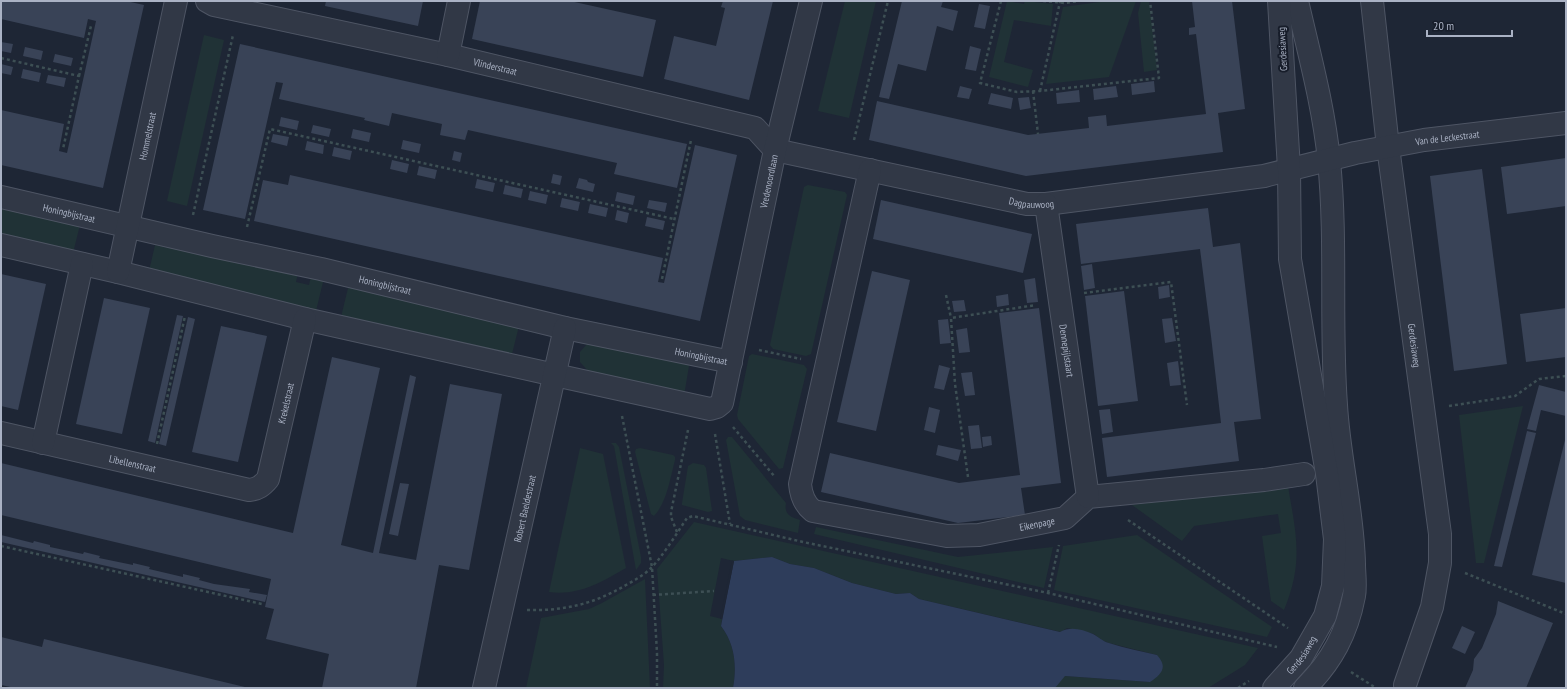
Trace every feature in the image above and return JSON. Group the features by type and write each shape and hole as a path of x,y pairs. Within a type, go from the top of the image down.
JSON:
{"street":[{"name":"Hommelstraat","path":"118,272 176,1"},
{"name":"Vlinderstraat","path":"207,1 214,5 448,55 755,128 775,150"},
{"path":"448,55 459,1"},
{"name":"Vredenoordlaan","path":"733,353 775,150 811,1"},
{"name":"Gerdesiaweg","path":"1274,688 1301,658 1325,616 1333,586 1335,539 1327,474 1290,259 1289,169 1279,1"},
{"path":"1297,1 1317,92 1329,159 1332,194 1333,335 1336,407 1354,544 1355,594 1345,631 1331,658 1306,688"},
{"name":"Gerdesiaweg","path":"1372,1 1388,147 1440,534 1440,563 1432,607 1405,685"},
{"name":"Van de Leckestraat","path":"1329,159 1424,140 1566,123"},
{"name":"Dagpauwoog","path":"775,150 1027,204 1046,204 1264,176 1289,169"},
{"path":"1289,169 1329,159"},
{"path":"808,506 800,484 870,170"},
{"name":"Honingbijstraat","path":"1,197 321,269 565,328 733,353 722,403 707,407"},
{"name":"Dennepijlstaart","path":"1046,204 1088,497"},
{"path":"1,245 306,318 555,375 707,407"},
{"path":"43,443 82,264"},
{"name":"Krekelstraat","path":"263,486 268,479 306,318"},
{"name":"Robert Baeldestraat","path":"484,688 565,328"},
{"name":"Libellenstraat","path":"1,434 249,490 263,486"},
{"path":"1088,497 1264,480 1304,474"},
{"name":"Eikenpage","path":"808,506 947,536 979,535 1065,518 1088,497"}],"path":[{"path":"848,165 888,1"},
{"path":"1001,1 980,84 1017,92 1033,92 1159,78 1150,1"},
{"path":"1043,1 1079,1"},
{"path":"1040,91 1060,2"},
{"path":"187,240 238,10"},
{"path":"64,149 91,26"},
{"path":"1,58 79,76"},
{"path":"1033,92 1038,134"},
{"path":"662,279 696,114"},
{"path":"242,252 270,129 674,219"},
{"path":"1087,293 1171,282 1187,405"},
{"path":"946,295 951,318 955,384 968,477"},
{"path":"951,318 1038,305"},
{"path":"157,443 185,316"},
{"path":"733,353 827,365"},
{"path":"1423,410 1515,396 1539,379 1566,376"},
{"path":"617,388 652,567 657,653 657,688"},
{"path":"707,407 784,487 808,506"},
{"path":"707,407 730,524"},
{"path":"677,532 671,517 671,512 707,407"},
{"path":"502,610 540,611 562,609 591,603 617,591 639,578 652,567 687,518 693,516 803,542 1048,593 1280,648"},
{"path":"1122,516 1291,630"},
{"path":"1048,593 1065,518"},
{"path":"1,546 262,604"},
{"path":"1440,563 1566,614"},
{"path":"653,595 714,591"}],"shaded area":[{"path":"845,1 876,1 849,118 818,111"},
{"path":"1007,1 1024,4 1025,1 1053,4 1051,26 1014,20 1004,62 1033,70 1028,87 989,77"},
{"path":"1107,1 1136,1 1109,77 1046,84 1063,7"},
{"path":"1141,1 1149,1 1157,70 1144,72 1138,13"},
{"path":"204,35 224,40 187,206 167,201"},
{"path":"808,185 845,192 847,195 811,354 806,356 773,349 770,345 804,187"},
{"path":"1,207 80,225 73,253 1,236"},
{"path":"169,244 298,273 296,282 309,285 311,276 324,278 316,311 149,271 155,245 167,248"},
{"path":"349,284 520,322 511,358 341,317"},
{"path":"593,342 688,362 689,366 684,396 589,372 580,362 580,352 587,344"},
{"path":"752,354 804,365 807,369 783,468 779,469 738,419 737,415 749,356"},
{"path":"1523,406 1484,563 1476,563 1459,415"},
{"path":"728,437 732,437 786,503 786,510 788,514 793,518 800,520 798,533 745,520 740,516 726,440"},
{"path":"611,443 616,443 619,447 641,557 641,563 636,570 614,446"},
{"path":"580,448 603,454 626,568 599,583 580,590 560,593 549,592"},
{"path":"640,448 673,455 675,457 670,482 665,497 654,516 651,514 635,452 636,449"},
{"path":"693,463 704,465 706,468 712,511 708,512 682,505 688,466"},
{"path":"1288,486 1296,534 1296,562 1290,593 1284,610 1271,601 1262,536 1281,533 1278,514 1194,526 1182,541 1132,505"},
{"path":"694,522 1258,648 1245,665 1208,688 1009,688 1065,676 1150,682 1157,655 1109,643 1101,640 1094,634 1067,628 1061,632 919,599 910,593 896,594 852,583 814,568 790,564 772,557 734,561 721,558 710,616 722,619 721,626 726,633 732,648 735,663 733,688 663,688 664,665 657,569"},
{"path":"816,527 958,557 1053,547 1044,588 814,534"},
{"path":"1137,535 1272,627 1267,637 1054,590 1063,546"},
{"path":"645,579 650,688 526,688 541,618 589,609"}],"water":[{"path":"772,557 790,564 814,568 852,583 896,594 910,593 919,599 1060,632 1068,629 1085,631 1109,643 1157,655 1163,667 1158,676 1150,682 1065,676 1055,688 733,688 735,672 734,656 726,633 721,626 734,561"}],"pier":[{"path":"732,560 734,561 722,619 720,619"}],"building":[{"path":"1,1 126,1 144,5 103,188 1,165 1,110 64,124 59,151 67,153 96,21 88,19 84,38 1,19"},
{"path":"326,1 423,1 418,26 325,6"},
{"path":"480,1 570,1 656,20 643,77 472,39"},
{"path":"723,1 773,1 749,100 664,79 674,36 716,46 725,8 721,7"},
{"path":"902,1 943,1 941,7 958,11 953,31 937,26 926,71 898,64 889,99 879,97"},
{"path":"1192,1 1232,1 1245,109 1218,113 1223,152 1026,176 869,140 877,101 1028,135 1089,128 1088,117 1106,115 1107,126 1206,114 1196,34 1189,35 1189,28 1195,27"},
{"path":"979,4 990,6 985,29 974,27"},
{"path":"1,42 13,44 11,53 1,51"},
{"path":"240,44 687,144 677,188 614,174 617,163 468,130 465,140 440,135 442,124 392,113 389,126 364,120 365,118 279,99 283,83 276,82 245,219 203,210"},
{"path":"970,46 981,49 976,71 965,69"},
{"path":"25,47 43,51 41,60 23,56"},
{"path":"55,54 73,58 71,66 53,62"},
{"path":"1,64 13,67 11,75 1,73"},
{"path":"23,69 41,73 39,82 21,78"},
{"path":"48,75 66,78 64,87 46,83"},
{"path":"1154,81 1155,92 1132,95 1131,84"},
{"path":"960,86 972,89 969,99 957,97"},
{"path":"1116,86 1118,97 1094,100 1093,89"},
{"path":"1079,90 1080,102 1057,104 1056,93"},
{"path":"991,93 1013,98 1011,109 988,104"},
{"path":"1029,97 1031,108 1020,110 1018,98"},
{"path":"281,117 299,121 297,130 279,126"},
{"path":"313,125 331,129 329,137 311,133"},
{"path":"353,129 371,133 369,142 351,138"},
{"path":"273,134 289,137 287,146 271,142"},
{"path":"403,140 421,144 419,153 401,149"},
{"path":"307,141 324,145 323,154 305,150"},
{"path":"695,145 737,155 700,321 254,221 263,180 288,185 290,175 663,258 658,282 664,283"},
{"path":"334,147 352,151 350,160 332,156"},
{"path":"454,151 462,153 460,162 452,160"},
{"path":"1566,158 1566,206 1507,214 1501,167"},
{"path":"392,160 409,164 407,173 390,169"},
{"path":"419,166 437,170 435,179 417,175"},
{"path":"1482,169 1507,364 1454,371 1430,176"},
{"path":"553,174 562,176 560,185 551,183"},
{"path":"579,178 595,184 593,192 576,188"},
{"path":"477,179 495,183 493,192 475,188"},
{"path":"505,185 523,189 521,198 503,194"},
{"path":"530,191 548,195 546,204 528,200"},
{"path":"617,192 635,196 633,205 615,201"},
{"path":"562,198 580,202 578,211 560,207"},
{"path":"649,200 667,203 665,212 647,208"},
{"path":"881,200 1032,234 1023,273 873,239"},
{"path":"590,204 608,208 606,217 588,213"},
{"path":"1208,208 1213,247 1240,243 1261,419 1234,422 1239,461 1107,477 1102,438 1221,423 1211,336 1200,249 1081,264 1076,224"},
{"path":"617,210 629,213 627,223 615,220"},
{"path":"647,217 665,221 663,230 645,226"},
{"path":"1092,264 1095,288 1084,290 1081,266"},
{"path":"872,271 910,280 876,431 837,422"},
{"path":"1,274 46,284 18,410 1,406"},
{"path":"1035,278 1038,302 1027,303 1024,280"},
{"path":"1169,285 1170,297 1159,299 1158,287"},
{"path":"1124,291 1138,401 1098,406 1085,296"},
{"path":"1008,294 1009,305 997,307 996,296"},
{"path":"104,298 150,308 122,434 76,424"},
{"path":"964,300 966,311 954,312 952,301"},
{"path":"1039,308 1061,483 1021,488 1025,515 958,523 821,492 830,453 959,483 1020,475 999,313"},
{"path":"1566,308 1566,357 1526,362 1520,314"},
{"path":"177,315 183,316 155,443 148,441"},
{"path":"188,317 195,319 166,446 159,444"},
{"path":"1172,318 1176,341 1165,343 1162,319"},
{"path":"948,319 951,343 940,344 938,320"},
{"path":"221,326 267,336 238,462 192,452"},
{"path":"967,328 970,352 959,353 956,330"},
{"path":"332,357 380,368 341,545 373,553 410,375 416,377 379,553 416,560 450,384 502,394 469,570 439,565 416,688 322,688 329,654 266,639 274,609 265,607 271,579 1,515 1,463 293,533"},
{"path":"1178,361 1181,385 1170,386 1167,363"},
{"path":"939,365 950,368 944,390 934,388"},
{"path":"972,372 975,395 965,396 961,373"},
{"path":"1539,385 1566,392 1566,416 1541,410 1536,431 1527,429"},
{"path":"929,407 940,410 935,433 924,430"},
{"path":"1110,409 1113,432 1102,434 1099,410"},
{"path":"979,425 982,448 971,449 968,426"},
{"path":"1527,431 1536,433 1502,567 1494,566"},
{"path":"991,436 992,445 983,447 982,437"},
{"path":"1566,440 1566,583 1532,575"},
{"path":"938,445 961,450 958,461 936,455"},
{"path":"400,483 409,484 398,536 389,534"},
{"path":"1,535 33,543 34,541 50,545 50,547 83,554 84,552 100,556 99,558 133,565 133,563 150,567 149,569 183,577 183,574 200,578 199,580 214,584 250,589 249,592 267,595 265,602 1,542"},
{"path":"1498,601 1553,623 1526,688 1465,688 1473,670 1474,659 1482,648 1496,614"},
{"path":"1462,626 1475,632 1465,654 1452,648"},
{"path":"1,637 42,647 44,639 249,688 15,688 1,685"}]}
